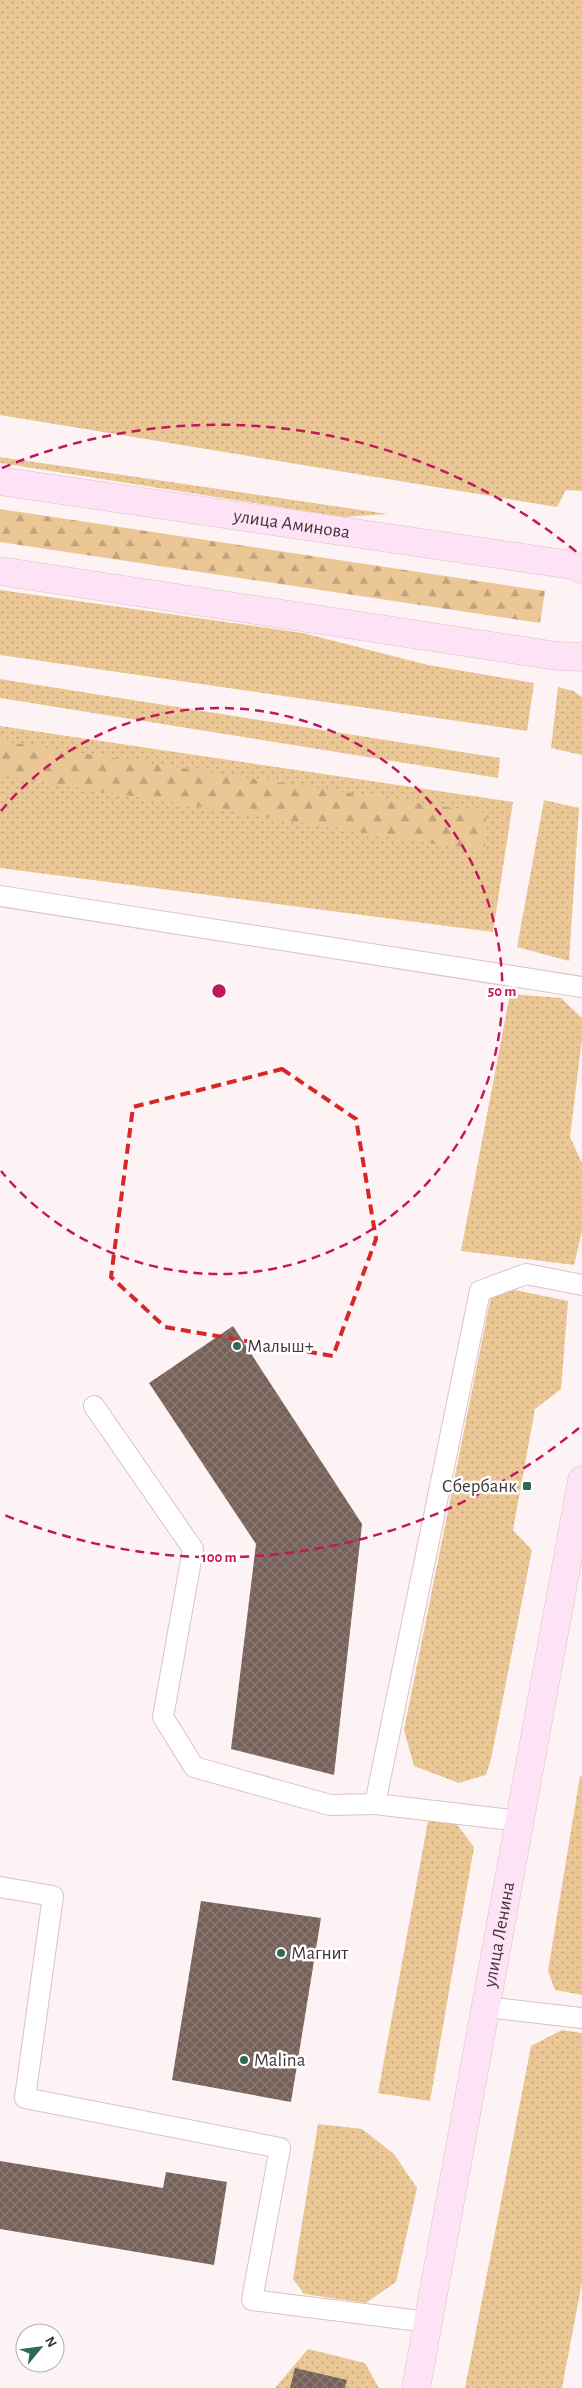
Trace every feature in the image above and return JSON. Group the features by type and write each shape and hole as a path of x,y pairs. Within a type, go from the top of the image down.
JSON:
{"street":[{"name":"улица Аминова","path":"0,481 572,565 582,569"},
{"path":"0,571 538,653 582,657"},
{"name":"улица Ленина","path":"416,2388 582,1480"}],"lane":[{"path":"0,896 582,987"},
{"path":"375,1804 480,1291 526,1274 582,1285"},
{"path":"94,1406 193,1549 163,1717 194,1767 330,1805 375,1804 520,1821"},
{"path":"0,1887 53,1896 25,2098 280,2148 252,2300 428,2322"},
{"path":"486,2007 582,2018"}],"highlighted area":[{"path":"282,1069 356,1119 376,1239 333,1356 165,1327 111,1277 133,1107"}],"green space":[{"path":"0,0 582,0 582,491 566,490 557,507 0,415"},
{"path":"0,457 388,514 343,517 0,463"},
{"path":"0,509 545,591 540,623 0,542"},
{"path":"0,590 303,633 428,665 534,683 527,731 0,655"},
{"path":"0,679 500,758 498,778 0,698"},
{"path":"558,687 574,691 582,697 582,755 551,748"},
{"path":"0,726 513,802 493,932 0,868"},
{"path":"0,741 486,813 485,852 0,775"},
{"path":"544,800 579,808 569,961 517,947"},
{"path":"510,994 561,998 582,1018 582,1039 570,1137 582,1163 582,1231 574,1265 461,1251"},
{"path":"510,1289 568,1301 561,1389 535,1409 513,1530 532,1550 491,1759 486,1775 459,1783 414,1766 404,1730 491,1296"},
{"path":"580,1776 582,1777 582,1995 555,1990 548,1971"},
{"path":"428,1821 455,1822 474,1847 430,2101 378,2093"},
{"path":"562,2030 582,2033 582,2282 562,2388 465,2388 531,2046"},
{"path":"318,2124 362,2129 394,2154 417,2188 396,2282 366,2303 304,2294 293,2279"},
{"path":"308,2349 365,2363 379,2388 275,2388"}],"building":[{"path":"233,1326 362,1524 334,1775 231,1749 256,1544 149,1383"},
{"path":"201,1901 321,1918 291,2102 172,2080"},
{"path":"0,2161 163,2188 166,2172 227,2182 214,2265 0,2229"},
{"path":"295,2368 347,2380 345,2388 290,2388"}],"place":[{"name":"Малыш+","path":"237,1346"},
{"name":"Сбербанк","path":"527,1486"},
{"name":"Магнит","path":"281,1953"},
{"name":"Malina","path":"244,2060"}]}
